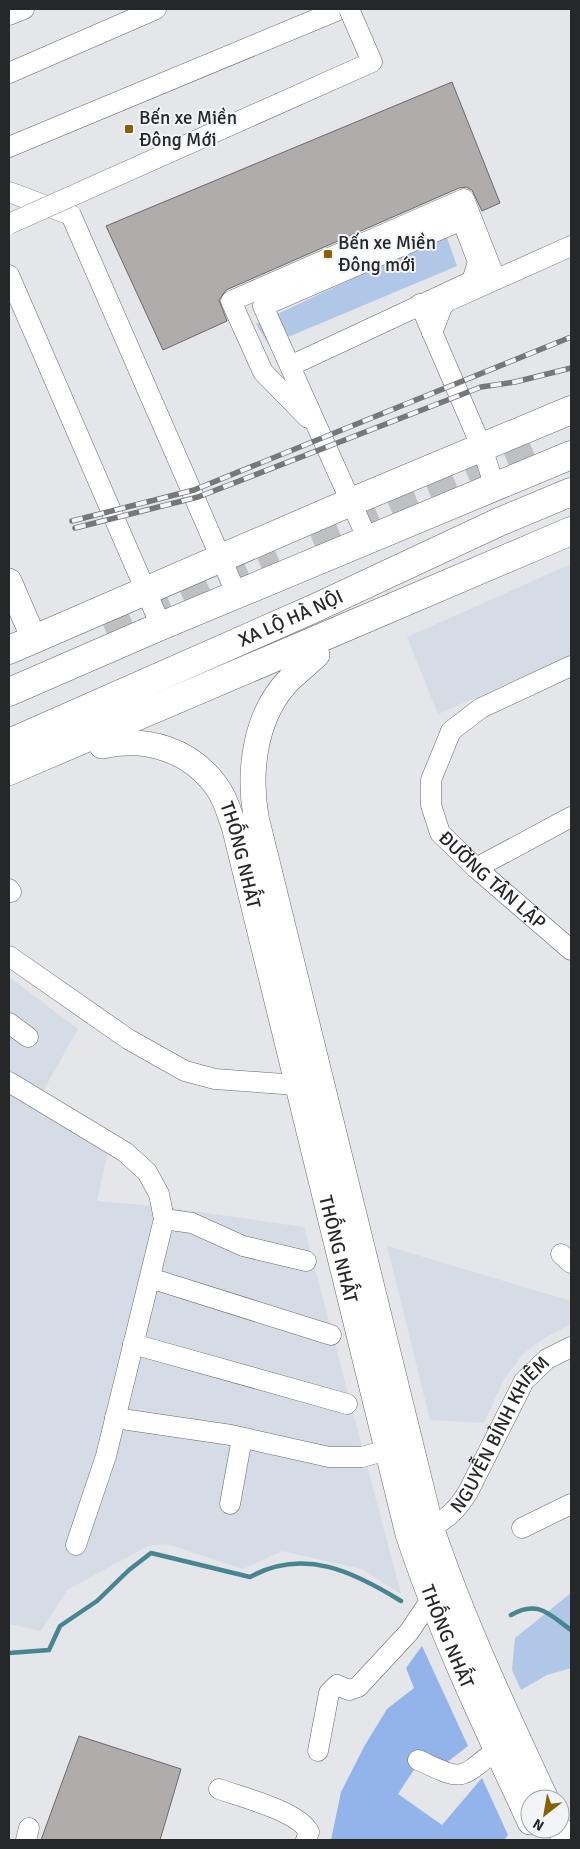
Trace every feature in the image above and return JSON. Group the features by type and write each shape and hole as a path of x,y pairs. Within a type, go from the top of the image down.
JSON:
{"highway":[{"path":"9,650 351,502 571,410"},
{"path":"540,442 571,429"},
{"path":"9,692 161,626 571,455"},
{"name":"XA LỘ HÀ NỘI","path":"9,743 315,608 499,522 571,492"},
{"name":"XA LỘ HÀ NỘI","path":"9,786 102,746 215,691 317,656 466,585 571,531"},
{"path":"276,553 312,538"},
{"name":"XA LỘ HÀ NỘI","path":"9,771 215,691 466,585 571,547"},
{"path":"9,668 104,627"}],"main road":[{"path":"9,581 34,639"},
{"name":"THỐNG NHẤT","path":"317,656 290,680 278,694 262,726 253,762 253,799 419,1531"},
{"name":"THỐNG NHẤT","path":"102,746 116,743 145,743 159,746 186,757 217,787 224,799 234,826 387,1450 419,1531 496,1750 520,1801"},
{"path":"234,826 256,817"},
{"name":"THỐNG NHẤT","path":"442,1598 480,1657 541,1789"}],"street":[{"path":"9,15 24,9"},
{"path":"9,73 156,9"},
{"path":"9,147 336,11 335,9"},
{"path":"9,224 372,62 349,9"},
{"path":"9,192 71,215 237,595"},
{"path":"318,428 263,372 232,301 464,199 495,278"},
{"path":"368,540 263,306 462,220 478,262 472,281 433,302"},
{"path":"290,366 433,302 571,246"},
{"path":"9,275 161,626"},
{"path":"433,302 432,333 482,448 495,487"},
{"name":"ĐƯỜNG TÂN LẬP","path":"571,666 480,708 450,732 442,748 431,780 431,805 440,833 476,868 571,950"},
{"path":"476,868 571,817"},
{"path":"9,956 128,1039 185,1071 216,1079 297,1085"},
{"path":"9,1023 28,1037"},
{"path":"9,1082 125,1152 148,1172 158,1194 164,1219 106,1456 76,1545"},
{"path":"164,1219 192,1223 243,1246 306,1261"},
{"path":"150,1278 331,1335"},
{"path":"133,1344 347,1404"},
{"name":"NGUYỄN BỈNH KHIÊM","path":"419,1531 442,1522 458,1508 524,1381 538,1365 571,1347"},
{"path":"115,1418 242,1438 329,1458 362,1457 387,1450"},
{"path":"230,1504 242,1438"},
{"path":"522,1528 571,1504"},
{"path":"318,1751 329,1693 333,1687 336,1685 349,1690 358,1686 442,1598"},
{"path":"418,1760 453,1776 463,1775 496,1750"},
{"path":"219,1789 294,1817 306,1826 309,1832 306,1840"}],"shaded area":[{"path":"446,235 457,266 269,345 256,324"},
{"path":"571,564 571,656 438,714 407,637"},
{"path":"9,977 78,1029 39,1098 9,1080"},
{"path":"9,1094 108,1152 97,1201 165,1207 304,1227 401,1594 362,1569 282,1551 243,1569 167,1544 148,1546 67,1590 41,1631 9,1624"},
{"path":"387,1246 571,1301 571,1324 544,1338 522,1355 503,1381 484,1423 430,1420"},
{"path":"571,1593 571,1668 547,1675 521,1690 512,1670 515,1638"},
{"path":"422,1646 468,1746 442,1766 425,1753 398,1794 442,1825 482,1778 508,1835 504,1840 331,1840 341,1792 365,1745 387,1709 414,1688 406,1668"}],"building":[{"path":"452,82 500,203 482,211 472,190 466,187 459,188 226,290 219,300 227,321 163,350 106,226"},
{"path":"79,1736 181,1769 160,1840 41,1840"}],"waterway":[{"path":"9,1653 49,1650 60,1626 97,1601 129,1570 151,1553 250,1577 270,1568 290,1564 328,1567 365,1581 401,1601"},
{"path":"511,1615 520,1610 536,1609 550,1614 571,1630"}],"tunnel":[{"path":"312,539 540,442"},
{"path":"104,627 276,553"}],"railway":[{"path":"72,521 194,490 571,337"},
{"path":"75,528 198,497 481,387 515,382 571,368"}],"place":[{"name":"Bến xe Miền Đông Mới","path":"129,129"},
{"name":"Bến xe Miền Đông mới","path":"328,254"}]}
